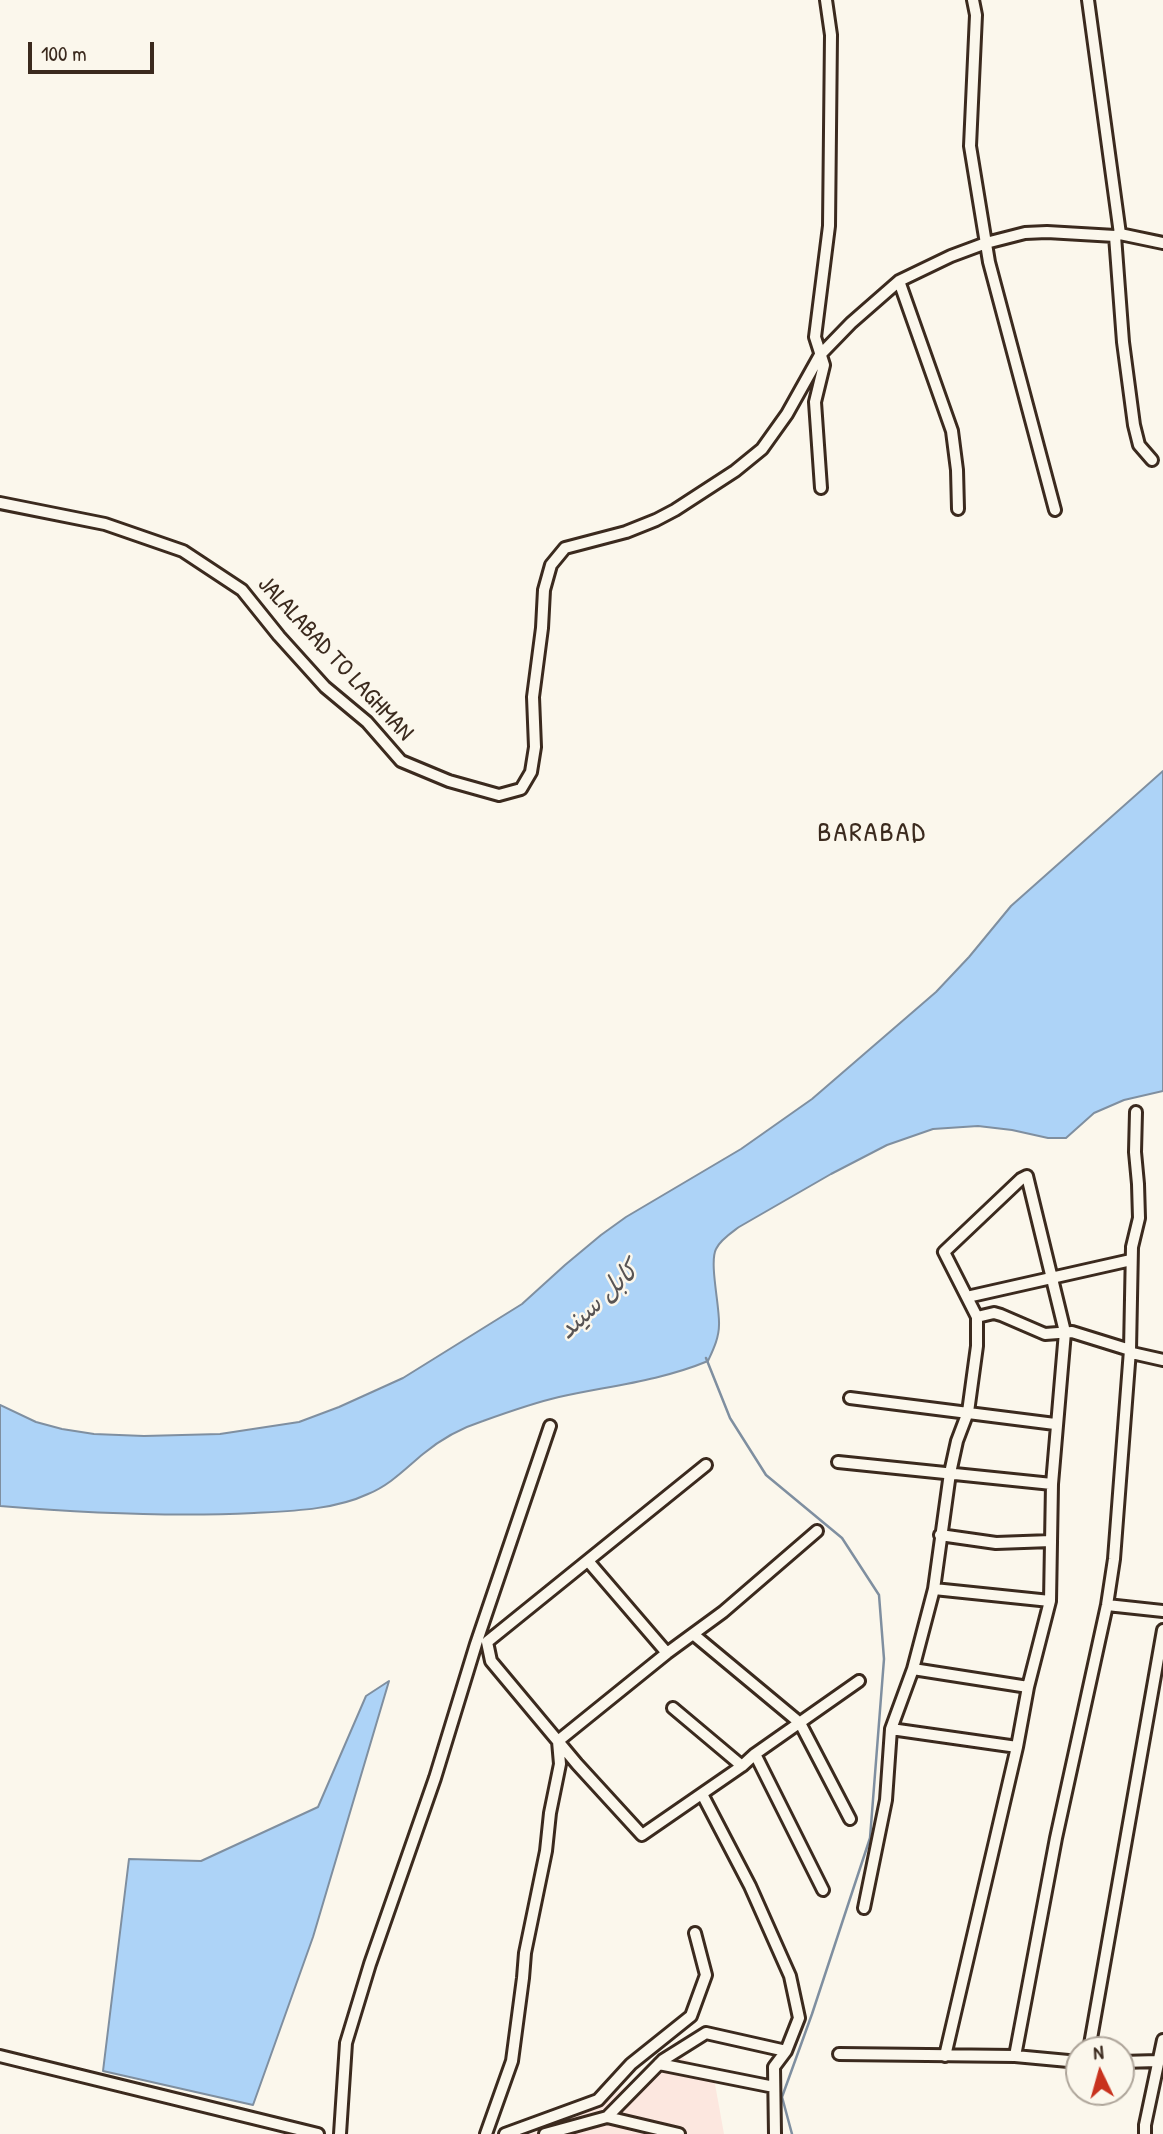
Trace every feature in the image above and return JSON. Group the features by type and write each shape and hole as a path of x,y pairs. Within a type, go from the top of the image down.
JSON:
{"street":[{"path":"821,488 815,402 824,365 815,337 829,226 831,35 826,0"},
{"path":"974,0 976,15 970,146 989,262 1055,510"},
{"path":"1088,0 1118,235 1123,342 1134,425 1139,445 1152,460"},
{"name":"JALALABAD TO LAGHMAN","path":"0,503 105,524 183,551 243,590 279,636 325,687 367,722 401,761 449,781 499,795 521,789 531,772 535,747 533,697 544,590 551,565 565,548 626,532 656,520 735,471 762,449 787,414 820,355 851,323 899,281 986,243 1036,231 1118,235 1162,244"},
{"path":"899,281 952,431 958,509"},
{"path":"1015,2056 1056,1838 1107,1605 1114,1559 1130,1350 1132,1247 1139,1218 1135,1152 1136,1112"},
{"path":"864,1908 886,1800 891,1729 913,1669 934,1589 950,1474 957,1441 968,1412 977,1346 977,1317 944,1252 977,1218 1027,1176 1065,1332 1055,1424 1050,1601 945,2056"},
{"path":"967,1297 1132,1260"},
{"path":"977,1317 994,1313 1045,1334 1065,1332 1084,1335 1130,1350 1132,1353 1163,1360"},
{"path":"850,1398 1055,1424"},
{"path":"340,2134 346,2043 370,1964 435,1778 476,1644 551,1426"},
{"path":"838,1462 1052,1484"},
{"path":"706,1465 487,1642 491,1661 642,1835 859,1681"},
{"path":"558,1741 667,1653 723,1612 817,1531"},
{"path":"940,1535 996,1543 1051,1541"},
{"path":"587,1561 667,1653"},
{"path":"934,1589 1050,1601"},
{"path":"1107,1605 1163,1611"},
{"path":"1090,2036 1163,1630"},
{"path":"693,1634 800,1723 850,1819"},
{"path":"913,1669 1028,1687"},
{"path":"673,1708 742,1766"},
{"path":"891,1729 1017,1747"},
{"path":"486,2134 512,2061 525,1953 561,1764 558,1741"},
{"path":"755,1755 823,1890"},
{"path":"702,1794 750,1886 790,1976 799,2018 786,2051 774,2067 775,2134"},
{"path":"505,2134 598,2100 631,2064 691,2016 706,1975 695,1933"},
{"path":"607,2117 659,2064 706,2033 786,2051"},
{"path":"1145,2134 1163,2040"},
{"path":"839,2054 1015,2056 1065,2061"},
{"path":"0,2056 318,2134"},
{"path":"1135,2062 1158,2061"},
{"path":"659,2064 774,2087"},
{"path":"545,2134 607,2117 679,2134"}],"shaded area":[{"path":"675,2054 713,2073 724,2134 530,2134 607,2099"}],"water":[{"name":"کابل سيند","path":"1163,771 1163,1091 1124,1100 1094,1113 1066,1138 1048,1138 978,1126 933,1129 887,1145 739,1227 720,1243 714,1256 719,1330 708,1361 653,1378 549,1399 475,1424 437,1444 383,1486 355,1499 312,1509 191,1515 0,1506 0,1405 36,1422 94,1434 220,1434 299,1422 403,1378 522,1304 565,1265 626,1217 741,1149 812,1099 936,992 1011,906"},
{"path":"389,1681 313,1937 253,2105 103,2071 129,1859 201,1861 318,1807 366,1696"}],"waterway":[{"path":"706,1358 730,1418 766,1475 842,1538 879,1595 884,1659 870,1838 782,2097 792,2134"}],"district":[{"name":"BARABAD","path":"872,834"}]}
